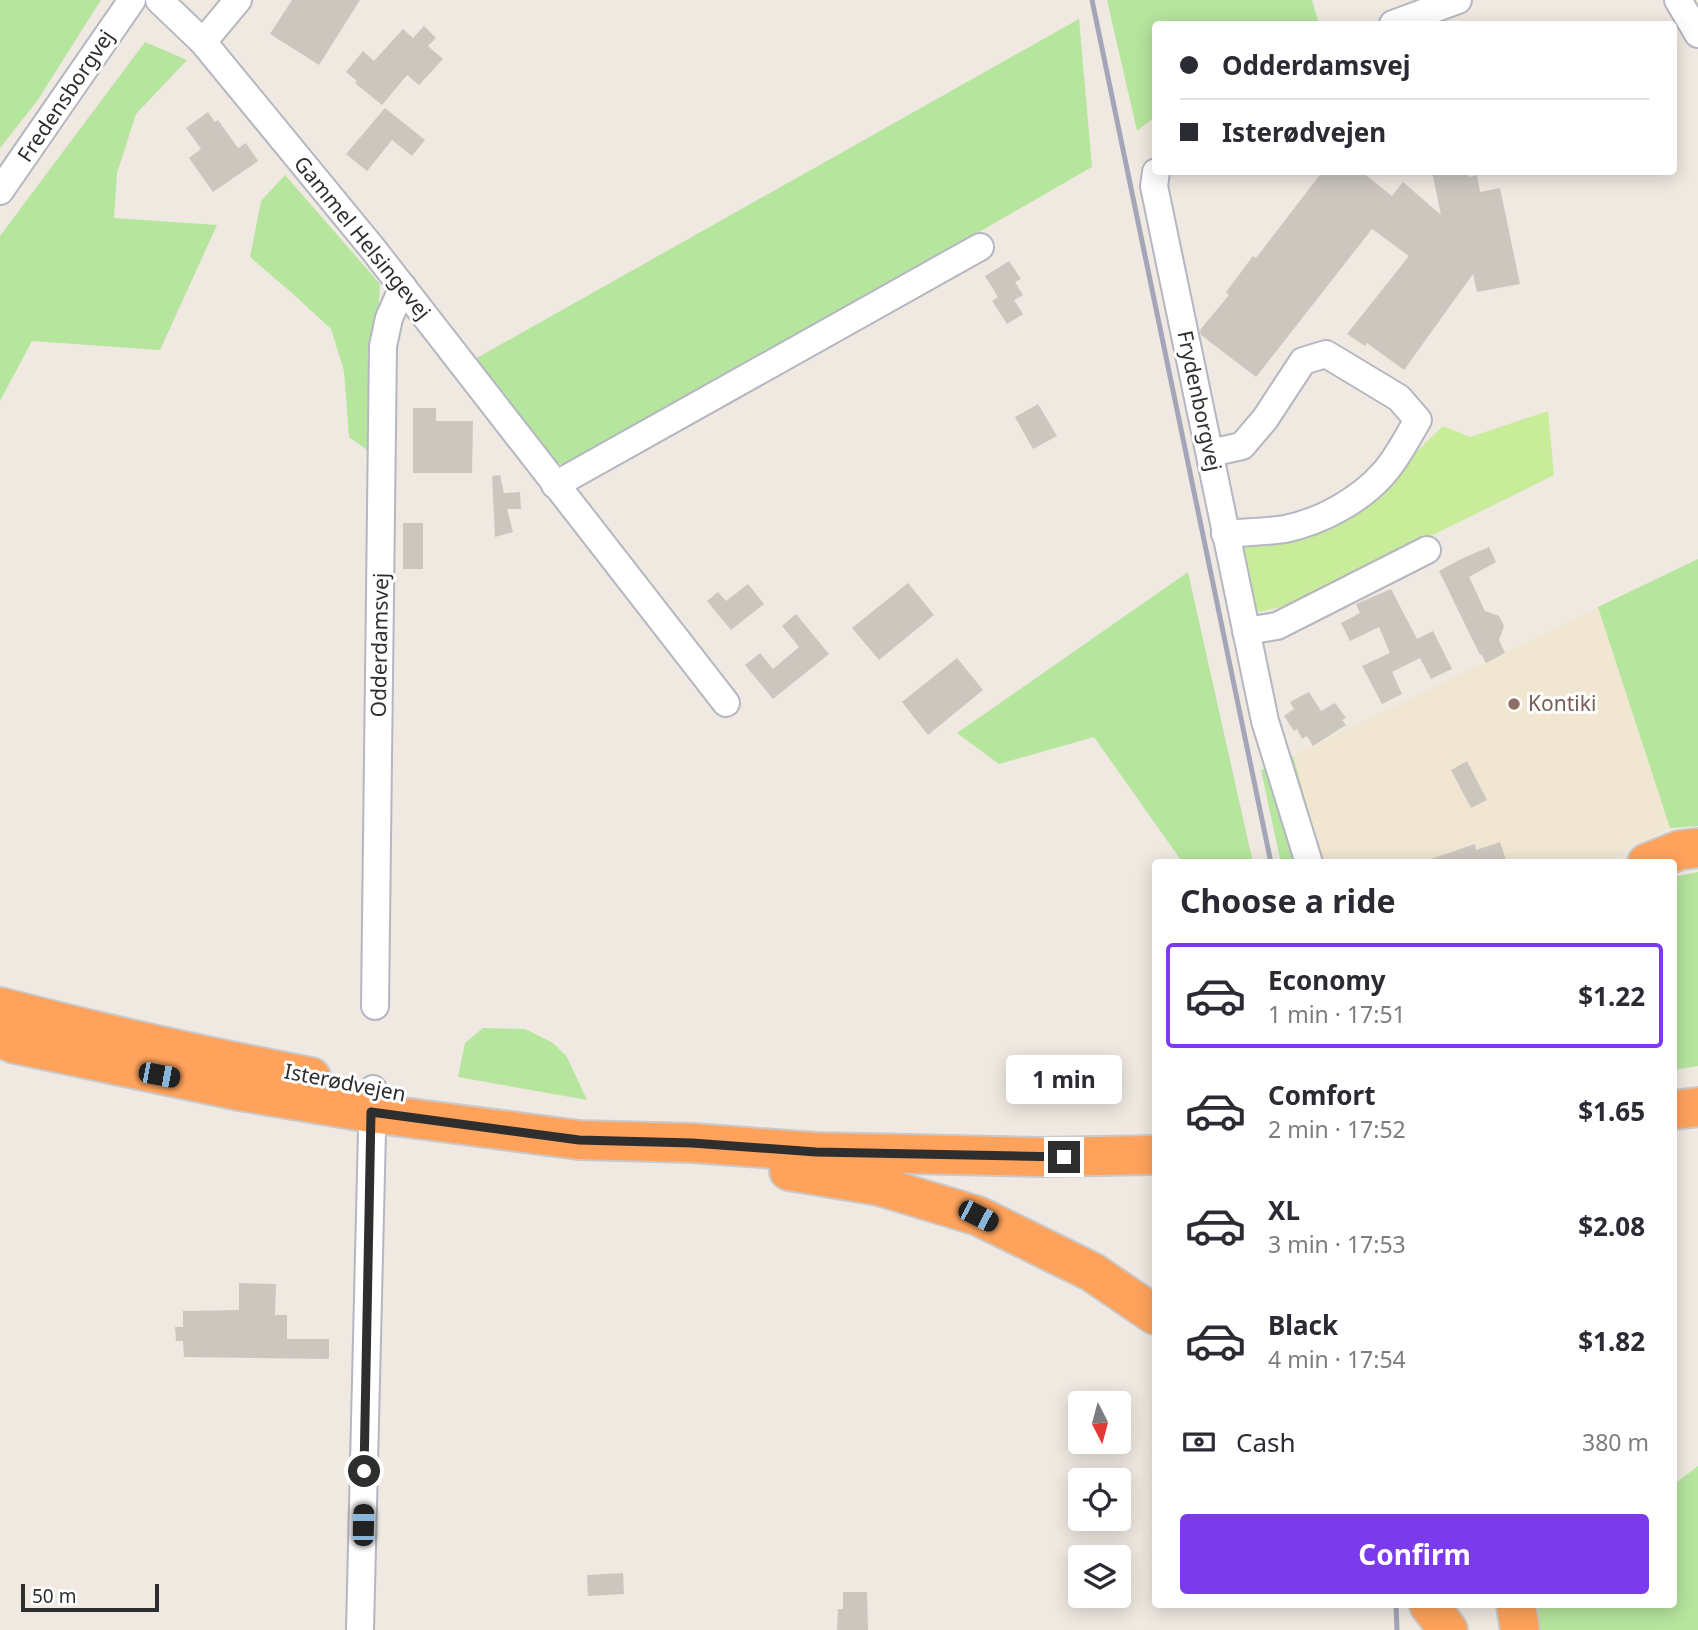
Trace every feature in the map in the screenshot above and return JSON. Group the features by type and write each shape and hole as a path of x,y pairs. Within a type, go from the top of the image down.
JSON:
{"highway":[{"path":"1657,859 1680,850 1698,848"},
{"path":"0,992 81,1028"},
{"name":"Isterødvejen","path":"0,1007 217,1059 372,1101 579,1140 692,1143 816,1152 1041,1157 1152,1155"},
{"name":"Isterødvejen","path":"5,1041 239,1091 372,1101 432,1099 627,1126 692,1143"},
{"path":"1677,1090 1698,1087"},
{"path":"1677,1110 1698,1107"},
{"path":"911,1154 995,1140 1152,1132"},
{"path":"579,1140 657,1155 814,1174 904,1193 978,1216 1092,1272 1152,1313"},
{"path":"1431,1608 1448,1630"},
{"path":"1516,1608 1520,1630"}],"street":[{"name":"Fredensborgvej","path":"4,178 132,0"},
{"name":"Gammel Helsingevej","path":"159,0 203,41 403,287 726,704"},
{"path":"203,41 221,11 238,0"},
{"path":"1401,21 1458,0"},
{"path":"1678,0 1698,34"},
{"name":"Frydenborgvej","path":"1156,175 1154,186 1265,721 1308,859"},
{"path":"555,485 981,247"},
{"name":"Odderdamsvej","path":"375,1006 383,346 389,318 403,287"},
{"path":"1210,453 1242,446 1265,419 1303,361 1326,354 1399,398 1418,421 1382,475 1337,510 1284,529 1225,534"},
{"path":"1246,631 1277,626 1427,550"},
{"path":"360,1630 372,1101"}],"shaded area":[{"name":"Kontiki","path":"1598,607 1670,828 1628,848 1616,859 1318,859 1319,849 1293,756"}],"green space":[{"path":"0,0 101,0 37,101 0,148"},
{"path":"1107,0 1312,0 1318,21 1152,21 1152,119 1137,131"},
{"path":"1079,19 1092,167 571,467 549,460 475,359"},
{"path":"145,42 187,60 136,114 117,173 114,218 217,225 160,350 32,341 0,401 0,236"},
{"path":"285,175 380,284 370,452 349,437 344,371 331,329 250,257 261,201"},
{"path":"1548,411 1554,475 1294,604 1254,613 1241,547 1270,542 1403,465 1443,426 1470,437"},
{"path":"1698,559 1698,826 1670,828 1598,607"},
{"path":"1188,572 1252,859 1180,859 1094,737 999,764 957,733"},
{"path":"1293,756 1319,849 1318,859 1280,859 1261,770"},
{"path":"1698,872 1698,1066 1677,1069 1677,876"},
{"path":"483,1028 525,1029 553,1043 567,1057 587,1100 458,1077 465,1043"},
{"path":"1698,1466 1698,1630 1517,1630 1528,1608 1677,1608 1677,1482"}],"building":[{"path":"292,0 360,0 319,65 270,34"},
{"path":"424,26 436,38 428,46 443,59 419,85 407,75 382,105 346,72 363,51 374,61 403,29 413,38"},
{"path":"385,108 425,140 412,156 392,140 367,171 346,154"},
{"path":"208,112 215,122 218,120 238,148 246,143 258,161 213,192 189,158 201,149 186,128"},
{"path":"1320,175 1366,175 1392,196 1403,182 1441,215 1433,175 1477,175 1480,192 1500,188 1520,284 1477,292 1473,274 1404,370 1367,343 1365,346 1347,334 1409,256 1372,229 1256,377 1201,335 1200,330 1229,295 1226,292 1253,256 1256,258"},
{"path":"1009,261 1021,279 1015,282 1023,295 1014,300 1023,314 1007,324 992,301 998,297 985,276"},
{"path":"1038,404 1057,436 1033,449 1015,417"},
{"path":"413,408 436,408 436,421 473,421 472,473 413,473"},
{"path":"500,475 504,493 520,492 521,509 507,509 513,532 495,537 492,476"},
{"path":"403,523 423,523 423,569 403,569"},
{"path":"1489,547 1496,562 1469,577 1485,611 1499,616 1504,626 1499,640 1505,653 1486,663 1439,571"},
{"path":"908,583 934,615 879,660 852,628"},
{"path":"748,584 764,604 731,630 707,601 718,592 726,601"},
{"path":"1391,589 1417,639 1433,631 1452,669 1431,679 1420,658 1392,672 1402,694 1382,704 1362,666 1390,653 1379,627 1350,641 1341,623 1360,613 1356,604"},
{"path":"796,614 829,654 773,699 745,665 760,653 773,669 799,647 782,626"},
{"path":"957,658 983,690 928,735 902,702"},
{"path":"1309,692 1321,711 1335,703 1346,718 1342,720 1346,725 1313,746 1307,736 1302,739 1297,729 1294,731 1284,716 1294,709 1290,702"},
{"path":"1467,761 1487,800 1471,808 1451,770"},
{"path":"1500,842 1506,859 1431,859 1475,844 1476,850"},
{"path":"239,1283 276,1284 275,1315 287,1315 287,1339 329,1339 329,1359 184,1357 183,1341 176,1341 175,1327 183,1327 183,1311 239,1310"},
{"path":"623,1573 624,1594 588,1596 587,1575"},
{"path":"843,1592 867,1592 868,1630 837,1630 838,1609 843,1609"}],"railway":[{"path":"1092,0 1270,859"},
{"path":"1396,1608 1397,1630"}],"place":[{"name":"Kontiki","path":"1514,704"}],"route":[{"path":"364,1471 371,1112 579,1140 692,1143 816,1152 1064,1157"}]}
